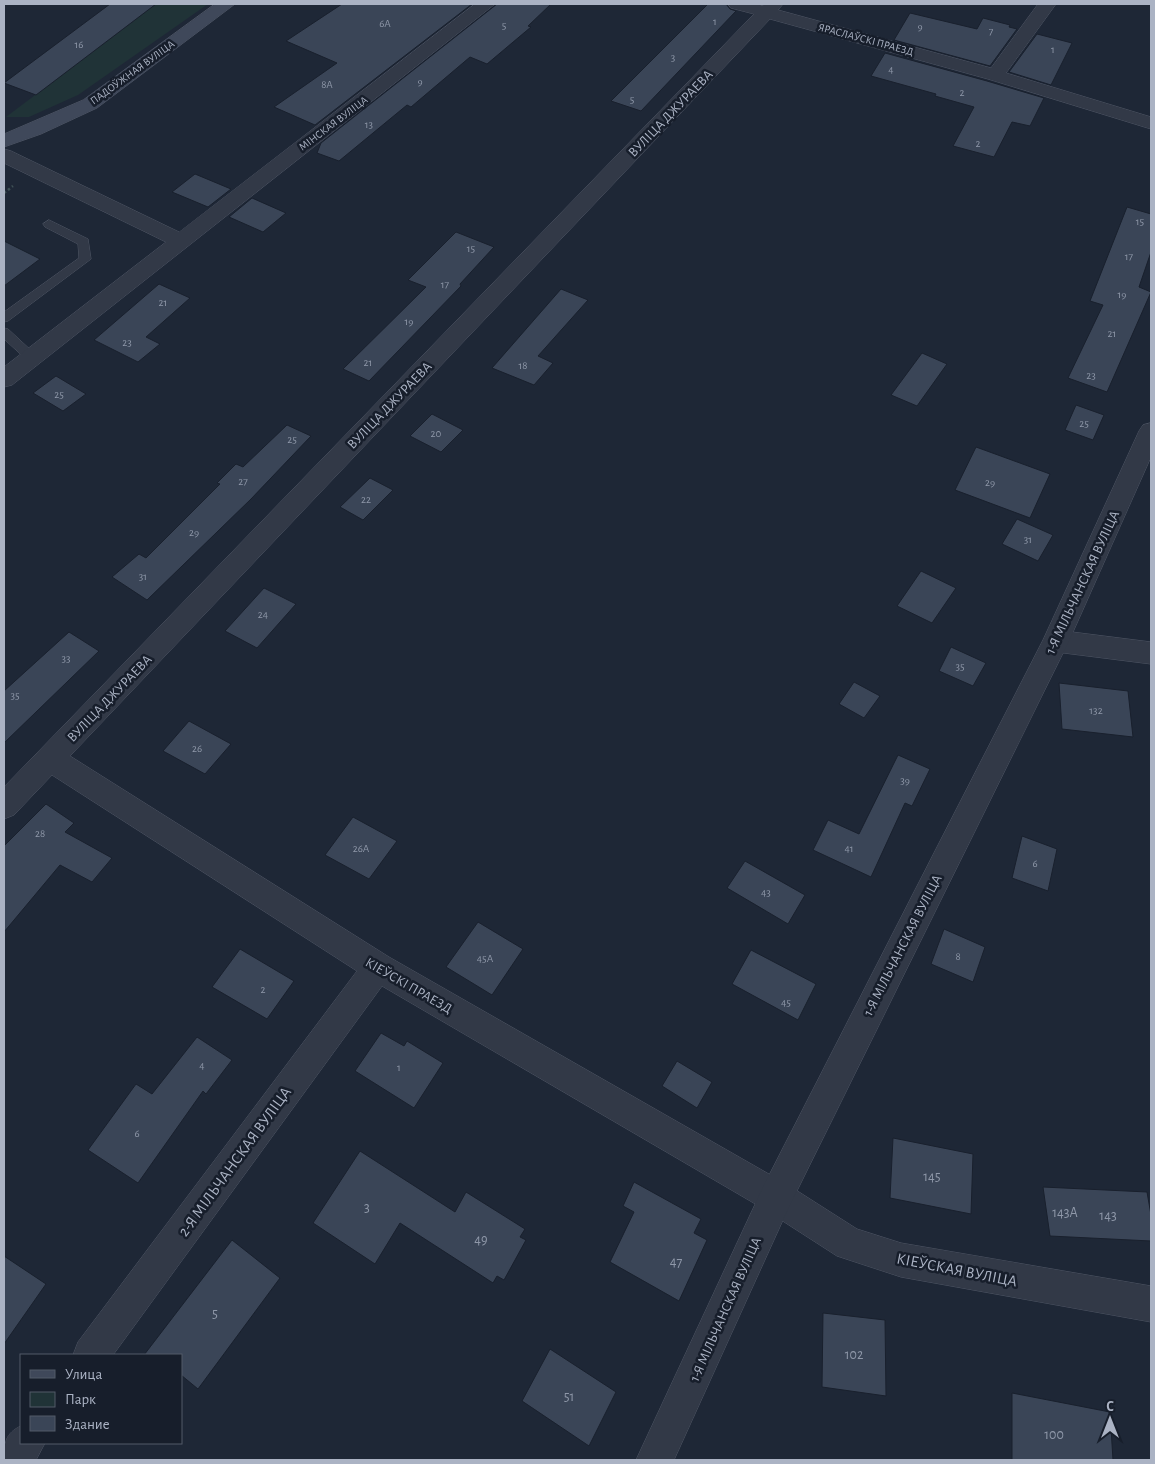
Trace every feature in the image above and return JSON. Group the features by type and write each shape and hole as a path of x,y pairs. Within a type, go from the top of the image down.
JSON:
{"main road":[{"name":"ПАДОЎЖНАЯ ВУЛІЦА","path":"4,141 34,130 90,104 226,4"}],"street":[{"name":"МІНСКАЯ ВУЛІЦА","path":"4,379 179,240 382,86 486,4"},
{"name":"ЯРАСЛАЎСКІ ПРАЕЗД","path":"737,4 770,8 1151,123"},
{"path":"995,75 1047,4"},
{"name":"ВУЛІЦА ДЖУРАЕВА","path":"4,806 770,8"},
{"path":"4,155 179,240"},
{"name":"1-Я МІЛЬЧАНСКАЯ ВУЛІЦА","path":"655,1460 776,1197 1056,641 1151,431"},
{"path":"1056,641 1151,653"},
{"name":"КІЕЎСКІ ПРАЕЗД","path":"50,759 378,967 776,1197"},
{"name":"2-Я МІЛЬЧАНСКАЯ ВУЛІЦА","path":"92,1354 378,967"},
{"name":"КІЕЎСКАЯ ВУЛІЦА","path":"776,1197 849,1244 901,1260 1151,1304"},
{"path":"13,1460 25,1444"}],"lane":[{"path":"4,318 85,259 84,242 49,224"},
{"path":"4,332 31,357"}],"green space":[{"path":"156,4 208,4 78,95 29,117 6,117"}],"building":[{"path":"110,4 156,4 36,95 4,83"},
{"path":"342,4 472,4 315,125 274,107 337,63 286,41"},
{"path":"497,4 551,4 528,26 531,27 487,64 470,57 411,107 407,105 339,161 317,153 321,143"},
{"path":"708,4 726,4 730,9 736,11 641,111 611,101"},
{"path":"910,13 977,29 983,18 1010,25 1009,27 1017,29 990,66 894,40"},
{"path":"1037,34 1072,43 1051,85 1009,72"},
{"path":"885,53 1044,98 1030,126 1012,122 994,157 953,146 974,107 871,76"},
{"path":"195,174 231,189 208,207 172,192"},
{"path":"252,198 286,213 263,232 229,217"},
{"path":"1127,207 1151,214 1151,252 1139,287 1151,292 1107,392 1068,378 1103,305 1090,301"},
{"path":"456,232 494,247 460,284 461,286 369,381 343,369 426,287 408,280"},
{"path":"4,241 40,259 4,286"},
{"path":"159,284 190,298 146,337 160,344 138,362 94,340"},
{"path":"561,289 588,300 538,356 553,363 534,385 492,368"},
{"path":"922,353 947,364 917,406 891,395"},
{"path":"56,376 86,394 63,411 33,393"},
{"path":"1076,405 1104,415 1093,440 1065,430"},
{"path":"432,414 463,430 441,452 410,436"},
{"path":"287,425 311,436 251,499 147,600 112,577 139,554 146,558 220,484 217,483 236,464 243,467"},
{"path":"976,447 1050,474 1030,518 955,490"},
{"path":"370,478 393,490 363,520 340,507"},
{"path":"1017,519 1053,535 1038,561 1002,544"},
{"path":"921,571 956,588 932,623 897,606"},
{"path":"264,588 296,604 257,648 225,631"},
{"path":"69,632 99,651 4,743 4,691"},
{"path":"951,647 986,663 973,686 939,671"},
{"path":"854,682 880,696 864,718 839,704"},
{"path":"1059,683 1128,691 1133,737 1062,729"},
{"path":"189,721 231,744 205,774 163,751"},
{"path":"898,755 930,769 912,806 905,803 871,877 813,850 828,820 859,834"},
{"path":"46,804 74,823 65,832 112,858 92,882 60,865 4,932 4,846"},
{"path":"353,817 397,841 369,879 325,855"},
{"path":"1022,836 1057,849 1048,891 1012,878"},
{"path":"745,861 805,895 788,924 727,888"},
{"path":"478,922 523,949 492,995 446,967"},
{"path":"944,929 985,947 973,982 931,964"},
{"path":"240,949 294,981 267,1019 212,987"},
{"path":"751,950 816,984 798,1020 732,984"},
{"path":"381,1033 404,1046 407,1041 443,1063 414,1108 355,1071"},
{"path":"197,1037 232,1060 206,1094 203,1091 138,1183 88,1150 136,1084 152,1094"},
{"path":"677,1061 712,1082 697,1108 662,1086"},
{"path":"893,1138 973,1154 971,1214 890,1198"},
{"path":"360,1151 455,1212 466,1192 525,1229 520,1237 526,1240 504,1280 497,1276 493,1283 400,1223 375,1264 313,1223"},
{"path":"634,1182 701,1219 694,1233 707,1240 679,1301 610,1262 634,1212 623,1206"},
{"path":"1043,1187 1147,1192 1151,1215 1151,1241 1050,1236"},
{"path":"232,1240 280,1278 198,1389 182,1376 182,1354 145,1354"},
{"path":"4,1256 46,1284 4,1344"},
{"path":"823,1313 885,1320 886,1396 822,1387"},
{"path":"550,1349 616,1392 589,1446 522,1401"},
{"path":"1012,1393 1110,1412 1113,1460 1012,1460"}]}
